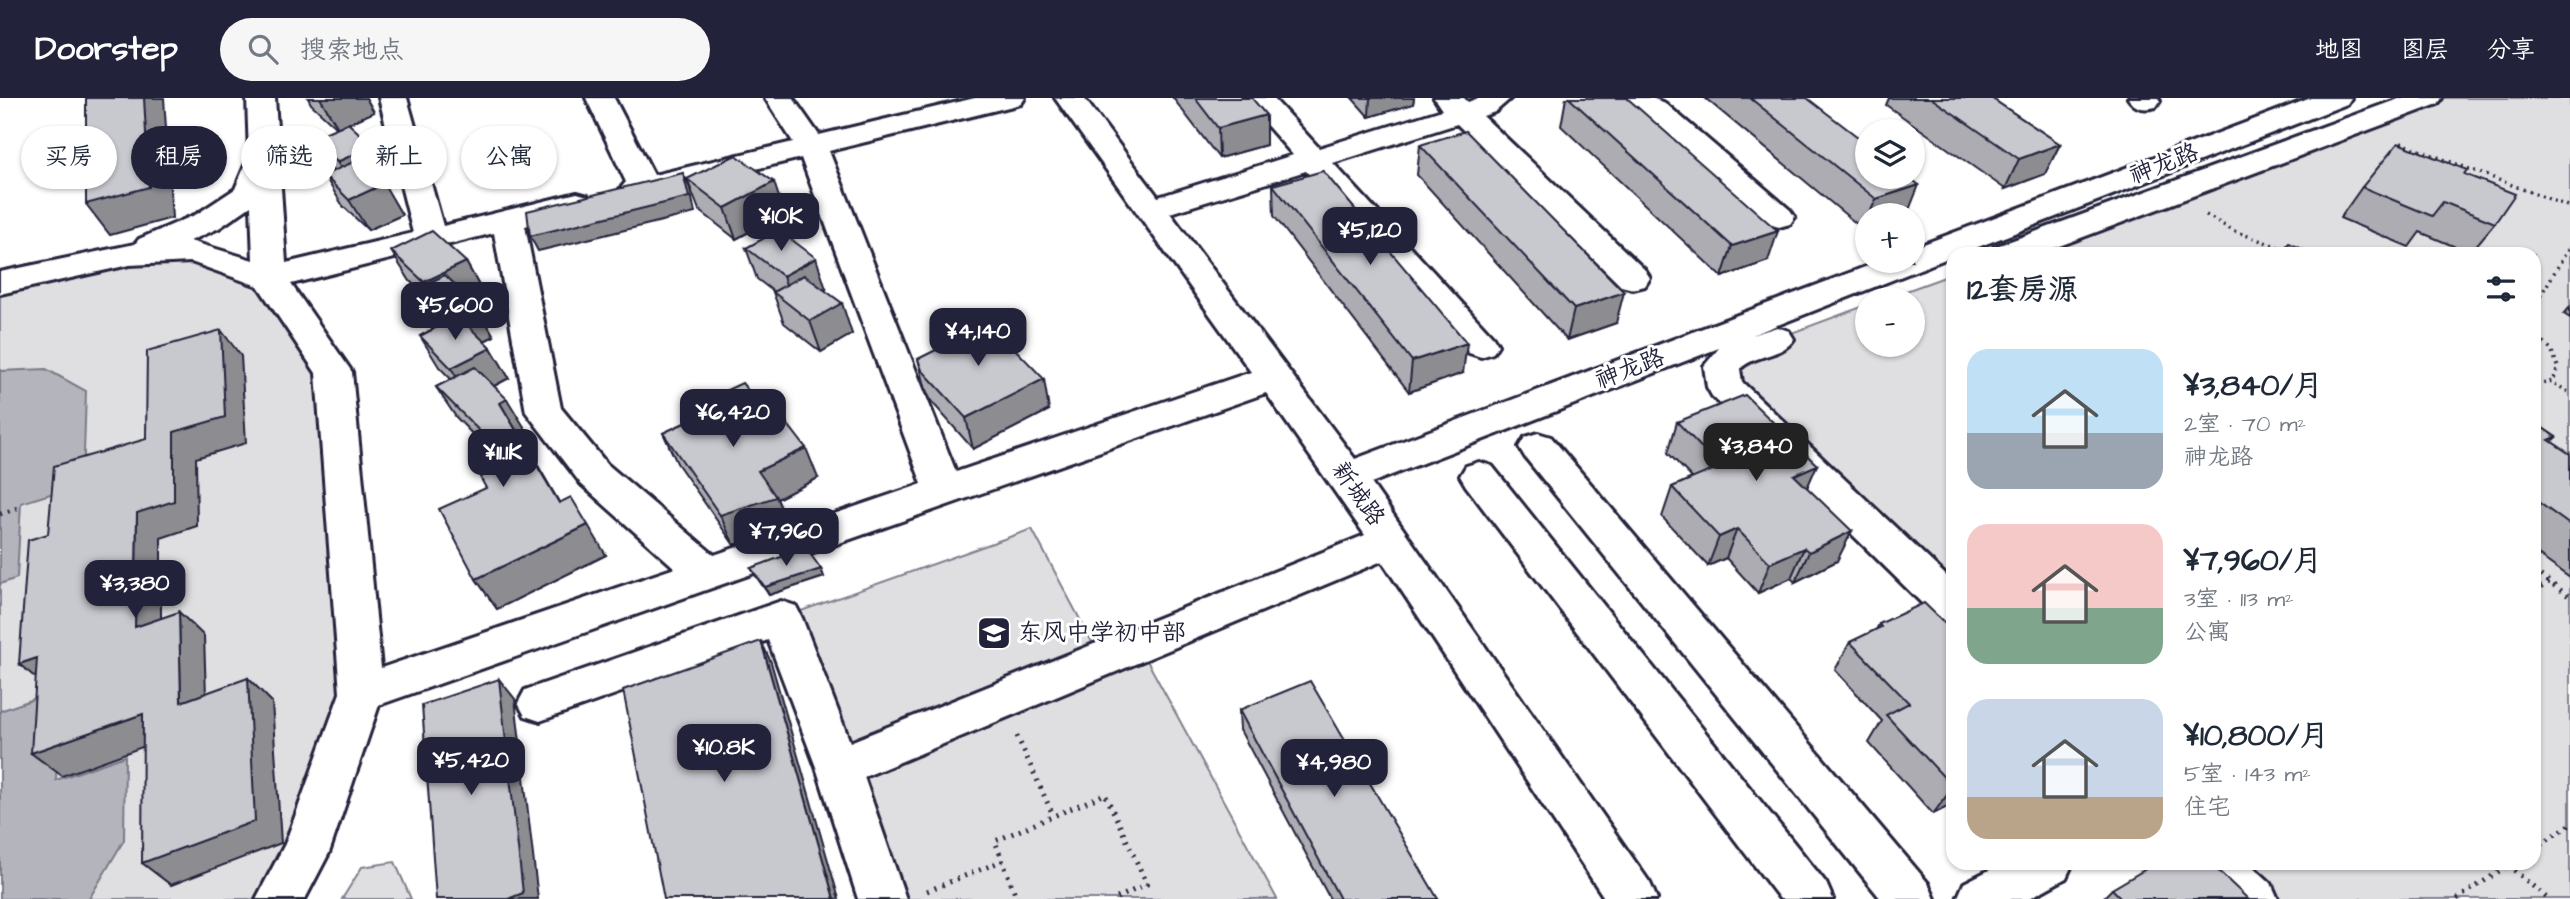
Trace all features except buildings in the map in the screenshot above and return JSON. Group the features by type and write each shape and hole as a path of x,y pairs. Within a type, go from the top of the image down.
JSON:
{"street":[{"path":"261,98 262,126"},
{"path":"393,98 431,239"},
{"path":"600,98 644,187"},
{"path":"779,98 812,146 944,491"},
{"path":"0,283 129,255 194,251 270,278 1012,98"},
{"name":"新城路","path":"1069,98 1347,477 1633,899"},
{"path":"1257,98 1481,345"},
{"path":"1151,209 1314,159 1455,106 1485,106 1497,98"},
{"path":"1625,98 1655,109 1779,217"},
{"name":"神龙路","path":"1949,247 2337,98"},
{"path":"2025,247 2428,98"},
{"path":"1455,106 1633,278"},
{"path":"129,255 208,221 248,194 250,189"},
{"path":"266,189 270,278 334,372 362,693 305,853 279,899"},
{"path":"508,220 544,412 594,474 708,573"},
{"name":"神龙路","path":"1925,256 1946,248"},
{"name":"神龙路","path":"1347,477 1881,273"},
{"path":"1915,287 1946,276"},
{"path":"1855,309 1734,354 1722,366 1725,387 1946,600"},
{"path":"362,693 1274,377"},
{"path":"1538,447 1911,899"},
{"path":"1479,476 1809,899"},
{"path":"838,767 1390,541"},
{"path":"540,704 781,618 838,767 900,897"},
{"path":"1981,899 2036,870"},
{"path":"2223,870 2254,899"}],"path":[{"path":"2355,125 2570,207"},
{"path":"2168,194 2234,231 2279,247"},
{"path":"2541,295 2570,246"},
{"path":"2541,339 2552,346 2565,367"},
{"path":"2541,385 2554,384 2563,377"},
{"path":"2554,384 2570,393"},
{"path":"0,513 21,507"},
{"path":"2541,576 2570,597"},
{"path":"2541,587 2549,582"},
{"path":"1000,701 1053,816"},
{"path":"1017,899 995,841 1105,794 1147,884 1115,899"},
{"path":"2541,844 2570,825"},
{"path":"900,897 1002,860"},
{"path":"2457,899 2501,870"},
{"path":"2517,870 2548,899"}],"shaded area":[{"path":"2428,98 2570,98 2570,899 2254,899 2223,870 2541,870 2541,247 2026,247"},
{"path":"194,251 270,278 334,372 362,693 280,899 0,899 0,283"},
{"path":"1946,277 1946,600 1725,387 1735,354 1855,309 1855,357 1925,357 1925,287 1917,287"},
{"path":"46,369 86,391 83,484 21,503 17,578 0,584 0,371"},
{"path":"1032,529 1101,659 1138,644 1277,899 880,899 781,618"},
{"path":"59,690 56,780 125,756 124,840 89,899 0,899 0,711"},
{"path":"395,862 411,899 342,899 362,867"}],"place":[{"name":"东风中学初中部","path":"994,633"}]}
